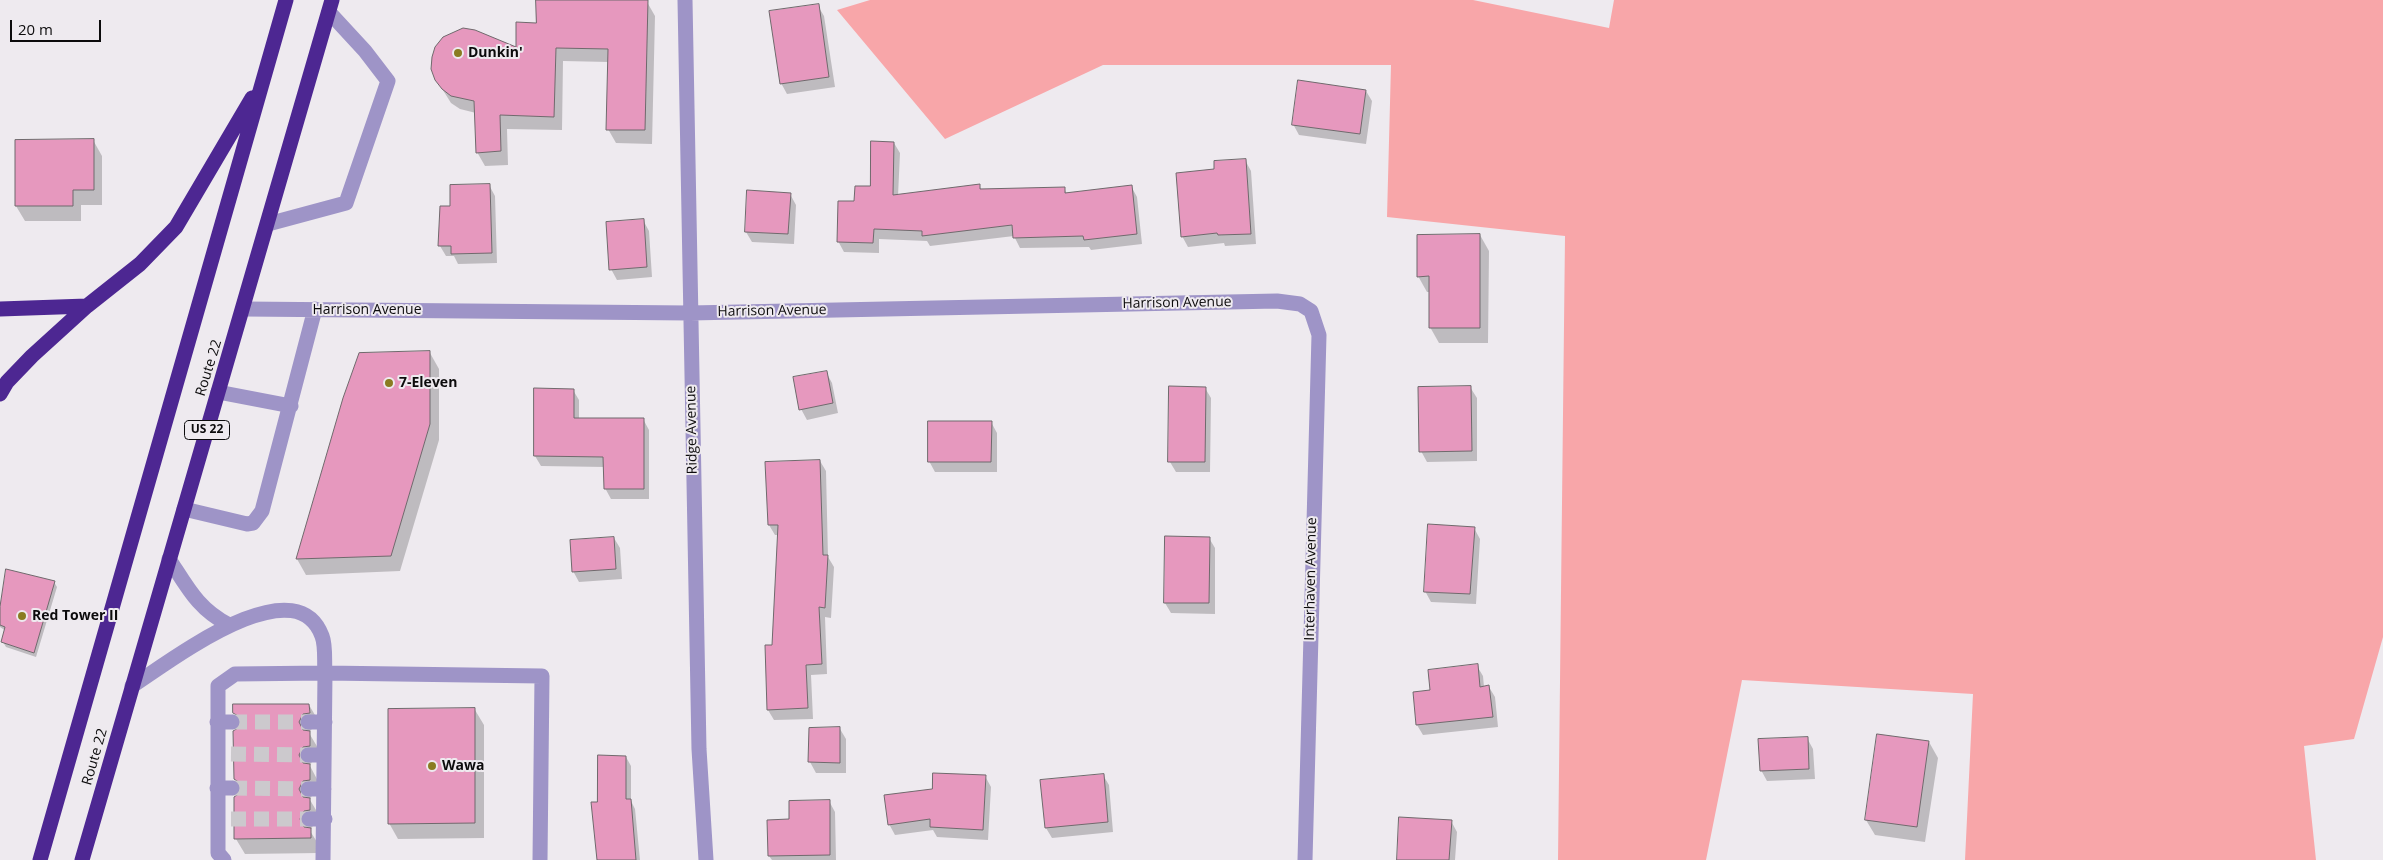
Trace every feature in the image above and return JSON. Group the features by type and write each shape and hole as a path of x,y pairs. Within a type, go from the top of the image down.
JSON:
{"highway":[{"name":"US 22","path":"40,860 286,0"},
{"name":"Route 22","path":"82,860 218,392 244,309 330,6"},
{"path":"0,394 7,382 32,356 87,306 140,264 176,227 263,78"},
{"path":"0,308 87,306"}],"street":[{"name":"Ridge Avenue","path":"685,0 700,748 706,860"},
{"path":"268,224 346,203 388,82 330,6"},
{"name":"Harrison Avenue","path":"244,309 690,312 1267,301 1300,304"},
{"name":"Interhaven Avenue","path":"1300,304 1311,311 1318,335 1305,860"},
{"path":"184,509 248,524 258,518 262,511 291,406 315,309"},
{"path":"218,392 291,406"},
{"path":"169,559 197,602 211,616 229,625"},
{"path":"132,686 229,625 268,611 290,609 304,613 314,623 322,636 325,673 323,860"},
{"path":"224,860 218,853 224,819 224,722 218,686 235,674 325,673 542,676 540,860"},
{"path":"308,722 325,722"},
{"path":"308,755 324,755"},
{"path":"308,789 324,788"},
{"path":"309,819 324,820"}],"shaded area":[{"path":"870,0 1473,0 1609,28 1614,0 2383,0 2383,637 2354,739 2304,746 2316,860 1965,860 1973,694 1742,680 1706,860 1558,860 1565,236 1387,217 1391,65 1103,65 945,139 837,10"}],"building":[{"path":"536,0 648,0 645,130 606,130 608,49 556,48 554,117 500,115 501,151 476,153 474,101 451,96 435,80 431,69 435,47 443,37 463,28 475,30 516,47 516,22 536,23"},
{"path":"819,4 829,77 780,84 769,11"},
{"path":"1298,80 1366,90 1360,134 1292,125"},
{"path":"94,139 94,190 73,190 73,206 15,206 15,140"},
{"path":"871,141 894,142 893,195 980,184 980,189 1065,187 1065,193 1132,185 1137,234 1084,240 1083,236 1013,238 1012,225 922,236 922,231 874,229 873,243 837,242 838,201 854,201 855,186 870,186"},
{"path":"1246,159 1251,234 1218,235 1217,233 1181,237 1176,173 1214,169 1214,161"},
{"path":"490,184 492,253 451,254 451,246 438,246 440,206 450,206 450,185"},
{"path":"747,190 791,193 788,234 745,232"},
{"path":"644,219 647,267 609,270 606,222"},
{"path":"1480,234 1480,328 1429,328 1429,276 1417,277 1417,235"},
{"path":"430,351 430,424 391,556 296,559 343,398 359,353"},
{"path":"827,371 833,403 799,410 793,377"},
{"path":"1169,386 1206,387 1205,462 1168,462"},
{"path":"1471,386 1472,451 1419,452 1418,387"},
{"path":"534,388 574,389 574,418 644,418 644,489 604,489 603,457 534,456"},
{"path":"928,421 992,421 991,462 928,462"},
{"path":"820,460 823,555 828,555 825,608 819,607 822,664 806,665 808,708 767,710 765,645 772,645 778,525 768,525 765,462"},
{"path":"1428,524 1475,527 1470,594 1424,592"},
{"path":"1165,536 1210,537 1209,603 1164,603"},
{"path":"614,537 616,569 572,572 570,540"},
{"name":"Red Tower II","path":"6,569 55,581 34,653 1,642 5,627 0,625 0,607"},
{"path":"1478,664 1480,687 1489,685 1493,717 1416,725 1413,692 1430,690 1428,670"},
{"path":"233,704 309,704 310,713 303,714 299,722 303,730 310,731 310,746 303,747 299,755 303,763 310,764 310,780 303,781 299,789 303,797 310,798 310,810 304,811 300,819 304,827 311,828 311,838 234,839 234,797 240,793 241,788 240,783 234,779 233,731 240,727 241,722 240,717 233,713"},
{"name":"Wawa","path":"475,708 475,823 388,824 388,709"},
{"path":"840,727 840,763 808,762 809,728"},
{"path":"1877,734 1929,741 1917,827 1865,820"},
{"path":"1808,737 1809,769 1760,771 1758,739"},
{"path":"598,755 626,756 626,799 631,799 636,860 597,860 591,802 597,802"},
{"path":"933,773 986,775 983,830 930,827 930,819 888,825 884,795 932,789"},
{"path":"1104,774 1108,822 1045,828 1040,780"},
{"path":"830,800 830,855 768,856 767,820 789,819 789,801"},
{"path":"1399,817 1452,820 1449,860 1397,860"}],"tunnel":[{"path":"232,722 308,722"},
{"path":"231,754 308,755"},
{"path":"232,788 308,789"},
{"path":"231,819 309,819"}],"place":[{"name":"Dunkin'","path":"458,53"},
{"name":"7-Eleven","path":"389,383"},
{"name":"Red Tower II","path":"22,616"},
{"name":"Wawa","path":"432,766"}]}
